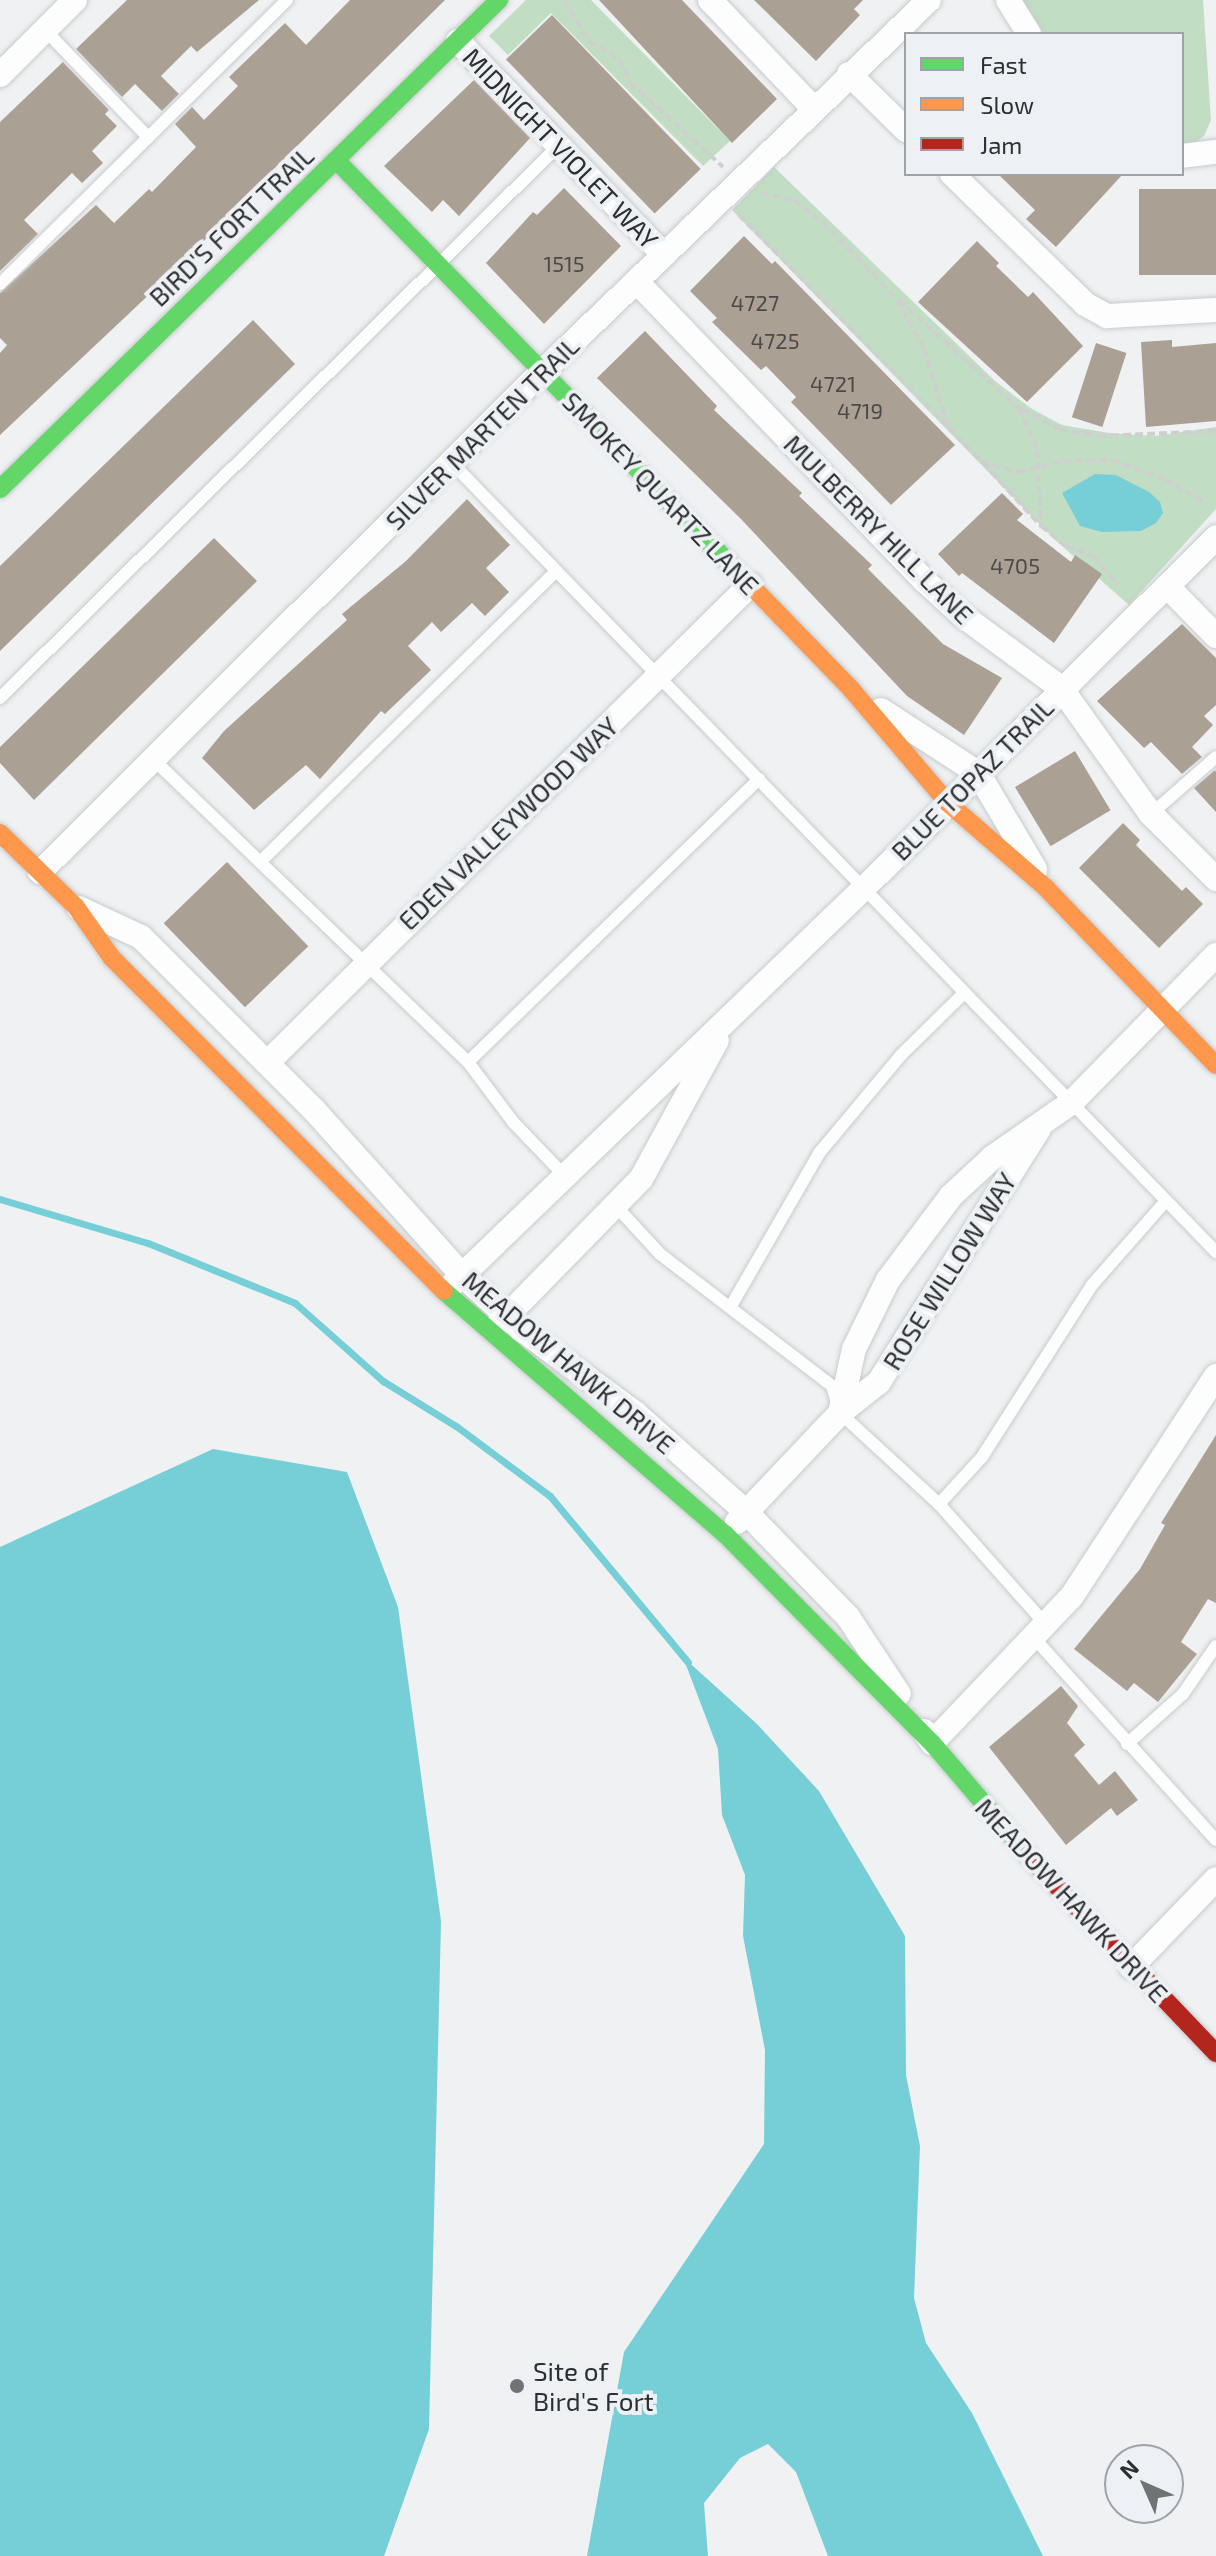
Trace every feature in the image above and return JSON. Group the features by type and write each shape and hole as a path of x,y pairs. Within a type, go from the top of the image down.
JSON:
{"street":[{"path":"0,75 75,0"},
{"name":"BIRD'S FORT TRAIL","path":"0,489 499,0"},
{"path":"710,0 814,109"},
{"name":"SILVER MARTEN TRAIL","path":"40,872 543,371 929,0"},
{"path":"1008,0 1028,32"},
{"name":"MIDNIGHT VIOLET WAY","path":"458,41 664,255"},
{"path":"849,74 904,128"},
{"path":"1184,156 1216,152"},
{"name":"SMOKEY QUARTZ LANE","path":"336,160 851,689 948,803 1046,888 1216,1065"},
{"path":"954,176 1085,304 1107,316 1216,310"},
{"name":"MULBERRY HILL LANE","path":"637,282 925,581 963,616 1061,688 1151,814 1216,879"},
{"name":"BLUE TOPAZ TRAIL","path":"454,1284 864,888 1061,688 1216,537"},
{"name":"EDEN VALLEYWOOD WAY","path":"255,1075 750,585"},
{"path":"1167,586 1216,636"},
{"name":"SMOKEY QUARTZ LANE","path":"851,689 978,773 1046,888"},
{"name":"MEADOW HAWK DRIVE","path":"0,833 76,907 112,958 255,1075 454,1284"},
{"name":"MEADOW HAWK DRIVE","path":"76,907 141,937 255,1075 454,1284 725,1534 932,1743 1033,1865 1216,2053"},
{"name":"ROSE WILLOW WAY","path":"840,1413 854,1349 888,1280 951,1196 1046,1117 1072,1102 1216,955"},
{"name":"BLUE TOPAZ TRAIL","path":"498,1324 641,1179 728,1020"},
{"name":"ROSE WILLOW WAY","path":"725,1534 840,1413 879,1382 1046,1117"},
{"name":"MEADOW HAWK DRIVE","path":"498,1324 635,1413 746,1512 848,1617 932,1743"},
{"path":"932,1743 1040,1632 1100,1557 1172,1436 1216,1376"},
{"path":"1131,1967 1216,1879"}],"lane":[{"path":"0,284 287,0"},
{"path":"45,30 148,137"},
{"path":"0,698 558,146"},
{"path":"451,462 1216,1252"},
{"path":"260,862 556,571"},
{"path":"1151,814 1216,757"},
{"path":"153,759 468,1062 513,1122 565,1176"},
{"path":"468,1062 759,779"},
{"path":"731,1306 828,1142 901,1055 964,993"},
{"path":"939,1504 982,1457 1092,1285 1165,1202"},
{"path":"615,1205 660,1254 832,1386 840,1413 939,1504 1127,1744 1216,1840"},
{"path":"1127,1744 1183,1694 1216,1646"}],"path":[{"path":"564,0 589,41 619,59 630,82 667,112 721,169 726,164 754,194 770,192 794,200 897,299 1019,408 1060,429 1099,436 1216,431"},
{"path":"737,213 1041,526 1066,546 1093,556 1118,585"},
{"path":"897,299 924,349 948,427"},
{"path":"1019,408 1037,450 1041,526"},
{"path":"981,461 1018,472 1112,460 1165,479 1202,501"}],"green space":[{"path":"526,0 591,0 730,141 703,166 551,13 508,55 489,36"},
{"path":"1021,0 1203,0 1211,120 1204,136 1195,143 1184,143 1184,32 1043,32"},
{"path":"774,167 995,381 1032,409 1062,425 1109,433 1155,436 1216,427 1216,509 1129,605 1054,539 732,210"}],"water":[{"path":"1095,474 1116,475 1149,492 1160,502 1163,513 1156,523 1141,531 1102,532 1080,526 1062,493"},
{"path":"213,1449 347,1472 398,1607 441,1921 429,2429 384,2556 0,2556 0,1547"},
{"path":"683,1657 757,1724 819,1791 905,1936 906,2075 920,2146 914,2298 926,2343 972,2413 1043,2556 828,2556 796,2472 768,2444 740,2458 704,2503 708,2556 587,2556 624,2352 764,2144 765,2050 743,1936 745,1875 722,1815 718,1749"}],"building":[{"path":"127,0 259,0 197,52 191,46 161,76 179,94 162,111 135,84 122,97 76,49"},
{"path":"350,0 445,0 220,222 199,247 204,251 185,269 181,265 172,273 0,435 0,353 7,345 0,338 0,293 96,205 114,223 149,189 152,192 196,147 175,124 192,107 204,120 238,86 229,77 285,23 306,45"},
{"path":"599,0 682,0 777,99 732,143"},
{"path":"754,0 863,0 854,9 860,15 816,61"},
{"path":"552,15 701,169 655,213 506,59"},
{"path":"63,62 109,110 105,114 117,126 92,151 103,163 82,183 72,173 24,220 38,234 0,271 0,122"},
{"path":"474,80 530,138 459,216 443,200 432,212 384,166"},
{"path":"1000,176 1121,176 1056,247 1026,219 1035,210"},
{"path":"564,188 621,246 544,324 486,263 533,212 537,215"},
{"path":"1139,189 1216,189 1216,275 1139,275"},
{"path":"744,236 772,264 775,261 955,445 891,505 791,402 796,397 766,366 761,370 712,322 717,318 690,291"},
{"path":"977,241 999,263 996,266 1028,297 1033,292 1083,346 1027,402 918,302"},
{"path":"253,320 295,364 0,651 0,566"},
{"path":"645,331 717,406 714,410 802,493 799,496 872,565 868,569 943,644 1002,678 964,735 907,696 741,519 597,378"},
{"path":"1172,340 1172,347 1216,343 1216,421 1146,427 1141,342"},
{"path":"1096,343 1126,353 1102,427 1072,417"},
{"path":"1002,493 1023,514 1017,520 1071,562 1075,555 1102,574 1054,643 962,573 959,576 938,554"},
{"path":"467,499 510,545 486,568 509,592 485,616 472,603 441,632 432,622 408,646 431,670 385,714 381,711 320,779 306,765 254,810 202,758 224,731 347,620 342,614 406,561"},
{"path":"214,538 257,581 34,800 0,763 0,747"},
{"path":"1182,624 1216,658 1216,705 1204,716 1213,725 1192,747 1202,757 1182,774 1151,742 1144,748 1097,701"},
{"path":"1075,751 1111,810 1051,846 1015,787"},
{"path":"1216,772 1216,812 1194,788"},
{"path":"1123,823 1140,840 1136,845 1182,891 1186,887 1203,904 1159,948 1079,868"},
{"path":"227,862 308,946 245,1007 164,923"},
{"path":"1216,1435 1216,1603 1208,1599 1181,1642 1197,1654 1158,1702 1134,1683 1127,1691 1074,1649 1140,1569 1165,1525 1161,1523"},
{"path":"1061,1686 1078,1706 1067,1723 1085,1745 1074,1755 1099,1785 1115,1771 1138,1800 1117,1816 1111,1808 1066,1845 989,1747"}],"waterway":[{"path":"0,1199 148,1243 295,1303 383,1381 456,1426 550,1496 688,1662"}],"traffic: fast":[{"path":"0,489 499,0"},
{"path":"336,160 729,563"},
{"path":"444,1291 725,1534 932,1743 1034,1862"}],"traffic: slow":[{"path":"729,563 851,689 948,803 1046,888 1216,1065"},
{"path":"0,833 76,907 112,958 444,1291"}],"traffic: jam":[{"path":"1034,1862 1216,2053"}],"place":[{"name":"Site of Bird's Fort","path":"517,2386"}]}
